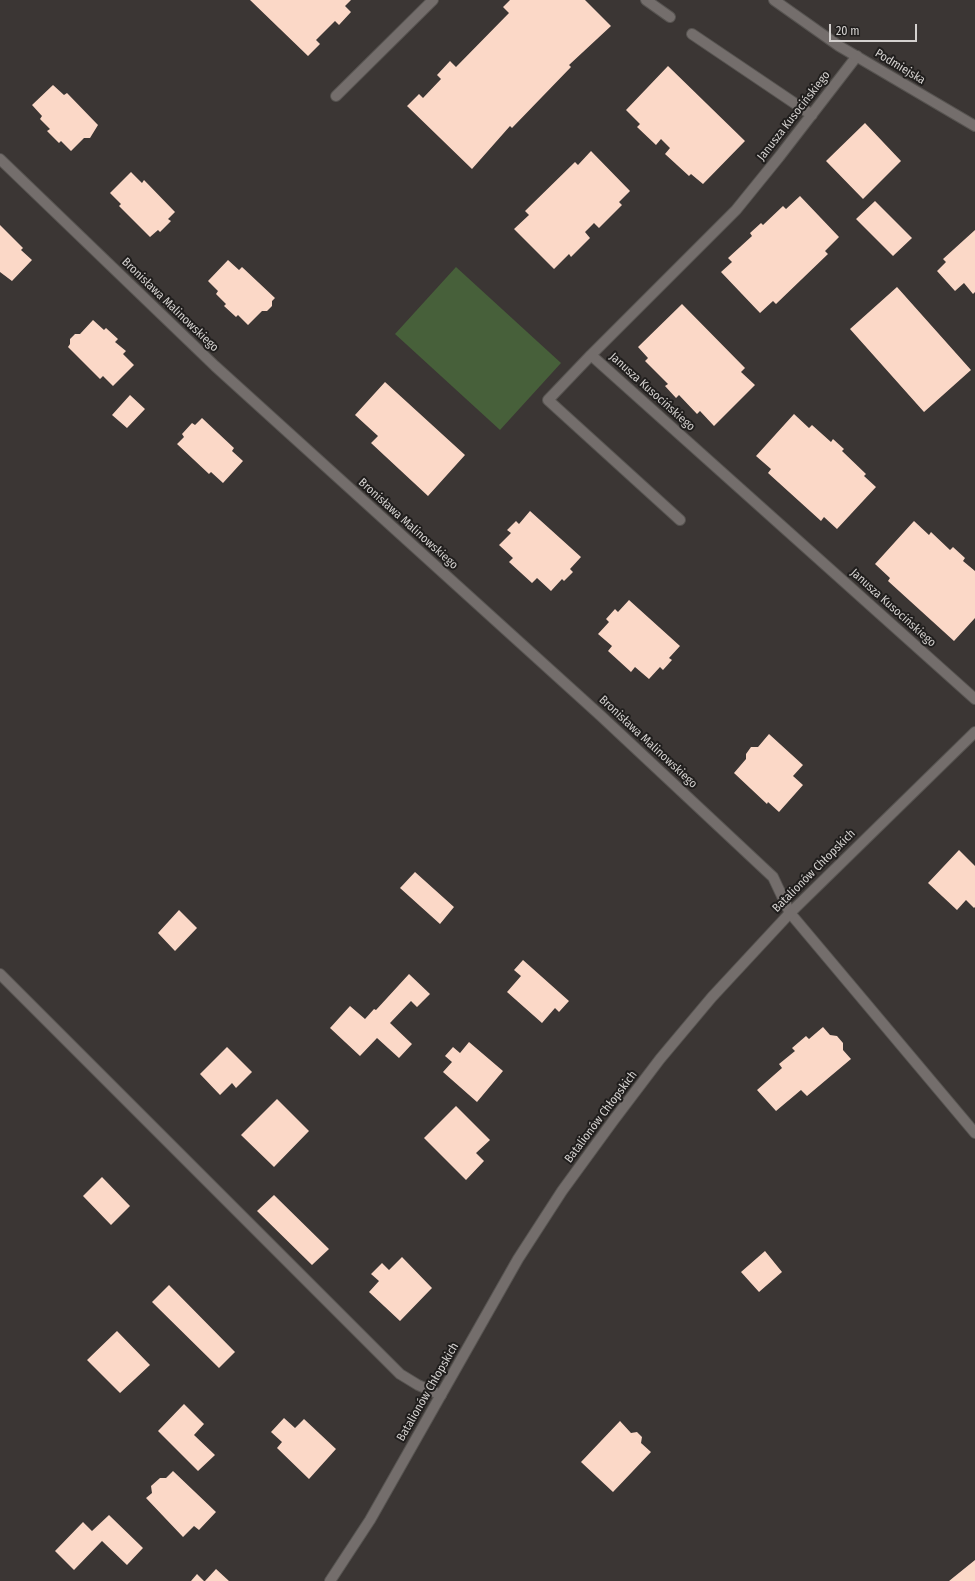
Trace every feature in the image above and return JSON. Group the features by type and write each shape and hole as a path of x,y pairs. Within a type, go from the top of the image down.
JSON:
{"street":[{"path":"336,96 433,0"},
{"path":"646,0 670,17"},
{"name":"Podmiejska","path":"774,0 839,46 975,126"},
{"path":"692,34 812,115"},
{"name":"Janusza Kusocińskiego","path":"857,56 736,210 592,355 975,699"},
{"name":"Bronisława Malinowskiego","path":"0,159 215,366 600,716 773,877 790,913 975,1132"},
{"path":"592,355 548,400 680,520"},
{"name":"Batalionów Chłopskich","path":"330,1581 370,1520 518,1259 581,1166 618,1115 674,1042 712,997 790,913 975,732"},
{"path":"0,974 400,1374 418,1385 442,1395"}],"green space":[{"path":"456,267 561,363 500,430 395,334"}],"building":[{"path":"250,0 351,0 345,6 351,12 339,25 335,21 316,40 320,44 308,56"},
{"path":"510,0 585,0 611,26 569,65 571,67 512,128 510,126 472,169 407,106 419,94 423,98 441,79 437,75 450,61 456,67 509,13 503,7"},
{"path":"668,66 745,141 703,184 691,174 689,176 665,154 670,148 661,139 656,145 637,127 640,124 626,110"},
{"path":"53,85 64,95 67,93 98,125 90,138 84,138 71,151 61,141 59,143 47,131 50,129 40,119 42,116 32,105"},
{"path":"865,123 901,161 863,199 826,161"},
{"path":"591,151 630,191 619,202 622,205 599,228 594,223 585,232 590,238 571,257 569,254 554,269 514,229 529,215 525,211 575,162 578,165"},
{"path":"131,172 142,183 144,180 175,212 168,219 171,221 160,232 158,230 150,237 119,206 121,204 110,193"},
{"path":"800,196 839,237 825,251 828,254 776,304 773,301 760,313 721,272 732,262 728,258 752,236 750,233 761,223 763,225 783,206 786,209"},
{"path":"875,201 912,238 893,256 856,219"},
{"path":"0,225 23,248 21,250 32,260 12,281 0,272"},
{"path":"975,230 975,292 973,294 964,283 955,291 937,271 946,262 943,259"},
{"path":"228,260 239,270 242,267 275,298 272,301 272,306 267,311 262,311 248,325 238,315 236,317 224,306 226,304 216,294 218,291 208,281"},
{"path":"897,287 971,370 924,412 850,329"},
{"path":"682,304 745,368 741,372 755,385 714,426 700,411 697,414 679,395 676,398 665,386 668,384 645,361 648,358 638,347"},
{"path":"93,320 104,330 106,328 118,339 115,342 126,351 123,354 134,365 113,386 103,376 100,379 68,347 70,344 70,339 75,334 80,334"},
{"path":"385,382 465,455 428,496 371,443 378,436 355,415"},
{"path":"130,395 145,409 127,428 112,415"},
{"path":"794,414 809,428 812,425 831,442 833,439 844,449 842,451 866,474 864,476 876,487 837,529 824,517 821,521 768,473 771,469 756,456"},
{"path":"202,418 234,448 232,451 243,461 223,483 211,472 209,474 177,444 184,437 182,434 192,423 195,425"},
{"path":"530,511 581,557 570,569 573,572 564,581 562,579 551,591 537,578 532,583 509,562 513,558 499,545 511,533 507,530 516,521 519,524"},
{"path":"914,521 929,535 931,532 950,550 953,547 965,558 963,561 975,571 975,618 954,641 888,581 890,578 875,564"},
{"path":"629,600 680,646 669,658 672,660 663,670 660,667 649,679 635,667 631,672 608,651 612,646 598,634 609,622 606,619 615,609 618,612"},
{"path":"769,734 803,765 793,776 803,785 779,812 768,802 767,804 734,773 746,759 746,754 751,747 758,747"},
{"path":"959,850 975,866 975,907 974,908 966,900 957,910 928,883"},
{"path":"415,872 454,907 440,924 400,888"},
{"path":"179,910 197,928 175,951 158,933"},
{"path":"523,960 569,1001 559,1012 555,1008 542,1023 507,992 521,976 514,970"},
{"path":"409,974 430,994 417,1007 411,1001 390,1023 412,1044 399,1058 377,1038 360,1056 330,1028 350,1006 365,1019 374,1009 376,1010"},
{"path":"823,1027 830,1035 837,1036 843,1043 843,1050 851,1059 807,1096 801,1090 776,1111 757,1090 782,1068 779,1064 795,1051 792,1048 806,1036 809,1039"},
{"path":"469,1042 503,1071 477,1102 443,1072 452,1062 445,1056 453,1047 460,1053"},
{"path":"227,1047 252,1072 236,1088 232,1083 220,1095 200,1074"},
{"path":"277,1099 309,1131 274,1167 241,1135"},
{"path":"456,1106 490,1140 476,1153 484,1161 466,1180 424,1138"},
{"path":"102,1177 130,1206 111,1225 83,1196"},
{"path":"274,1195 329,1249 312,1265 257,1211"},
{"path":"765,1251 782,1272 759,1292 741,1272"},
{"path":"402,1257 432,1288 400,1321 369,1292 379,1281 371,1274 382,1263 389,1270"},
{"path":"169,1285 235,1352 219,1368 152,1302"},
{"path":"117,1331 150,1365 120,1393 87,1360"},
{"path":"184,1404 204,1424 194,1435 215,1455 198,1471 158,1431"},
{"path":"284,1418 295,1428 304,1419 336,1449 309,1479 277,1448 282,1442 271,1432"},
{"path":"620,1421 631,1433 637,1432 642,1437 641,1443 651,1452 613,1492 581,1462"},
{"path":"173,1471 216,1512 199,1530 194,1526 183,1537 146,1498 152,1493 151,1486 160,1478 166,1478"},
{"path":"109,1515 143,1548 127,1565 102,1541 74,1570 55,1551 83,1522 92,1531"},
{"path":"975,1560 975,1581 949,1581"},
{"path":"216,1569 229,1581 205,1581"},
{"path":"197,1574 204,1581 191,1581"}]}
